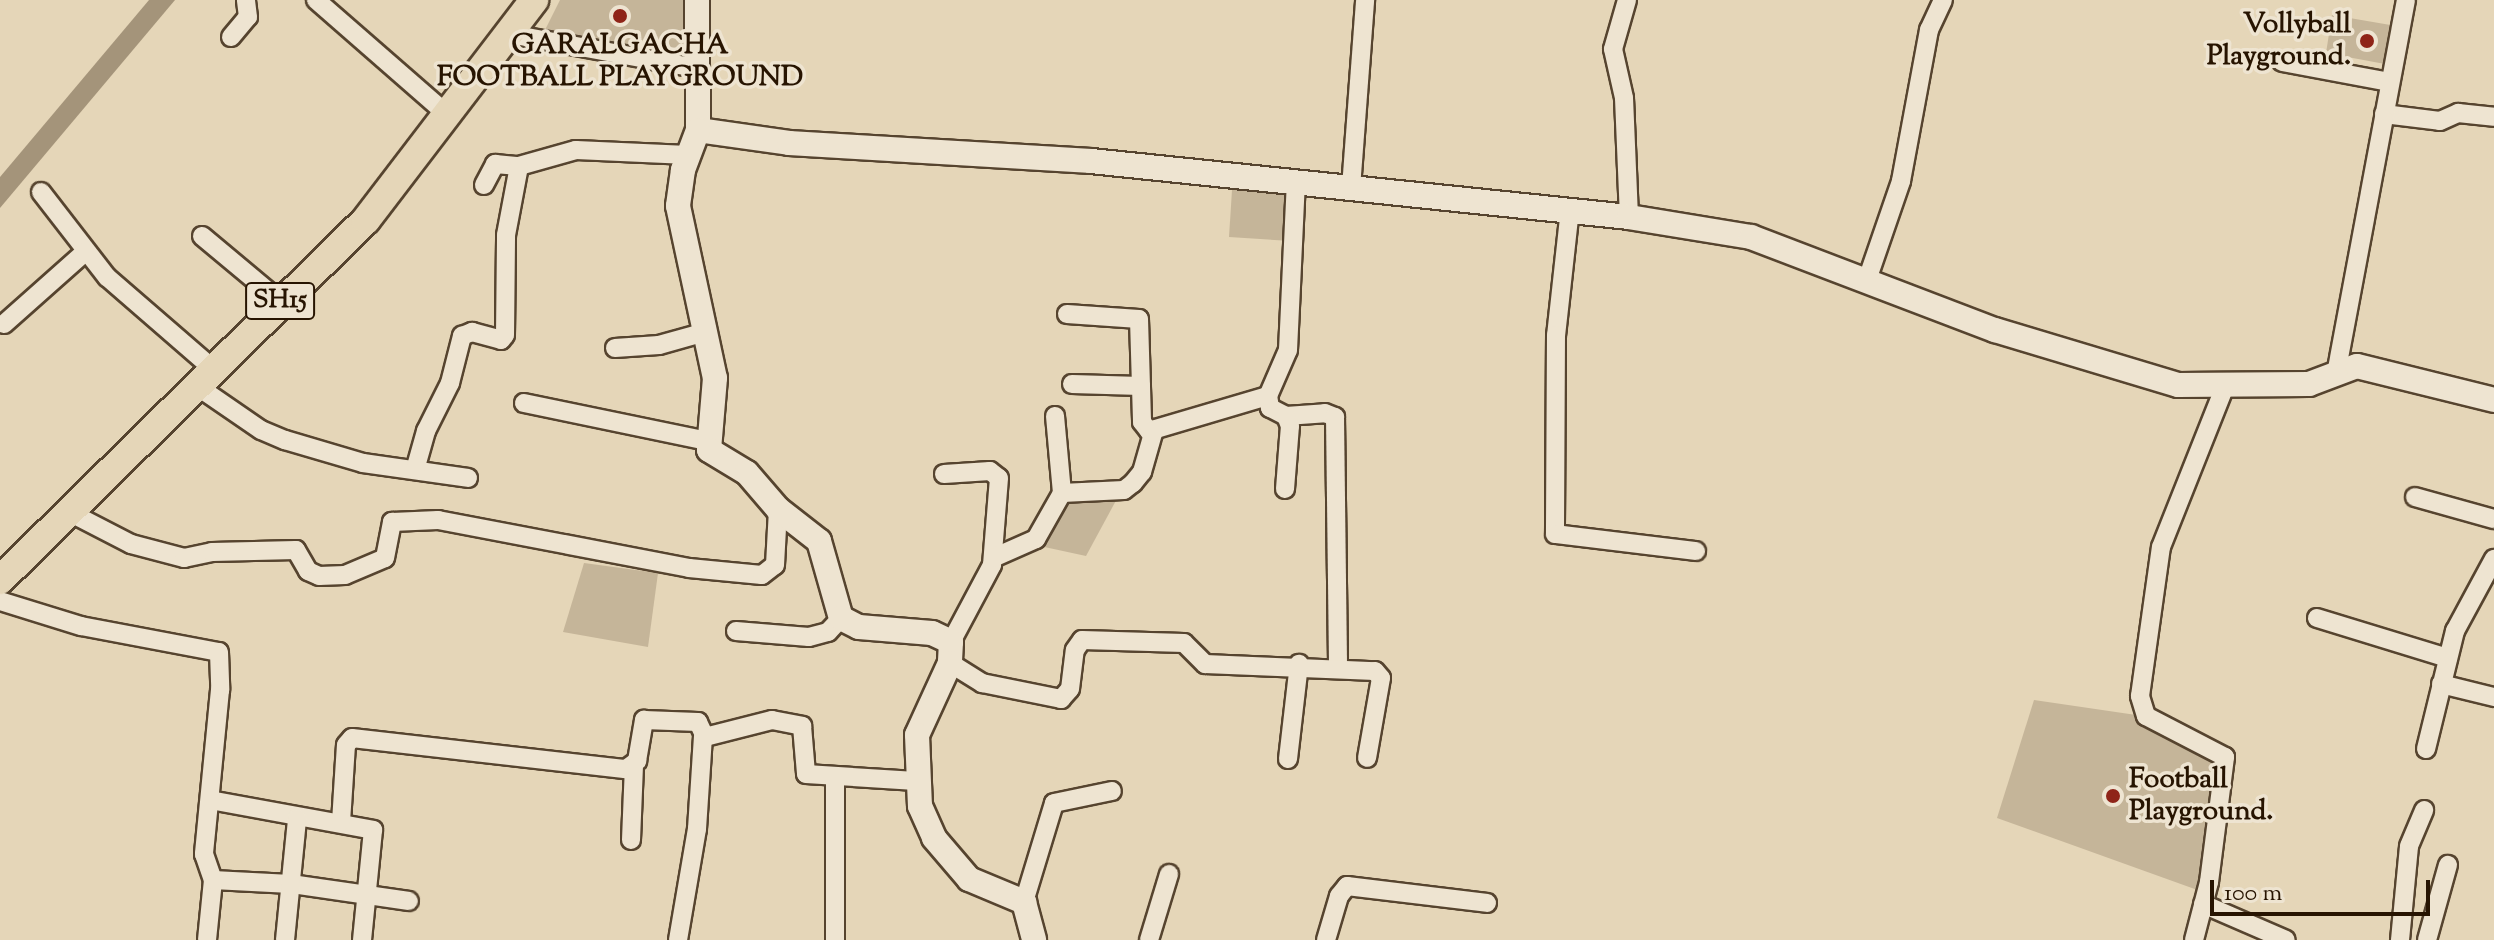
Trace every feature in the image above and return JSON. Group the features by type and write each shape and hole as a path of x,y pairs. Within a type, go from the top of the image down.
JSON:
{"main road":[{"name":"SH15","path":"0,580 203,376 366,220 449,116 534,0"}],"street":[{"path":"231,37 248,17 246,0"},
{"path":"316,0 449,116"},
{"path":"697,0 700,69 698,130 688,155 678,206 702,333 717,393 709,450 760,484 778,509 819,541 841,618 859,627 932,633 982,683 1061,699 1070,689 1075,650 1082,640 1184,643 1205,664 1299,664 1375,671 1381,678 1367,758"},
{"path":"1351,188 1365,0"},
{"path":"1627,0 1613,49 1624,98 1629,217"},
{"path":"1867,280 1901,181 1929,30 1943,0"},
{"path":"2336,374 2406,0"},
{"path":"510,34 700,69"},
{"path":"2282,62 2390,82"},
{"path":"2384,114 2440,121 2458,113 2494,117"},
{"path":"698,130 789,143 1075,160 1629,217 1751,237 1995,330 2115,369 2178,385 2309,384 2357,366 2494,400"},
{"path":"484,185 495,164 519,166 576,150 688,155"},
{"path":"415,470 426,431 454,372 462,336 472,332 501,340 505,335 506,235 519,166"},
{"path":"1296,181 1288,350 1268,396 1270,408 1286,416 1325,413 1335,417 1338,666"},
{"path":"41,192 85,252 250,423 285,440 363,463 468,478"},
{"path":"1570,209 1556,335 1555,534 1696,551"},
{"path":"202,236 280,301"},
{"path":"4,324 85,252"},
{"path":"1067,314 1139,319 1142,422 1154,430"},
{"path":"615,348 659,345 702,333"},
{"path":"1072,384 1141,386"},
{"path":"2194,940 2203,904 2225,757 2146,716 2140,696 2161,547 2225,386"},
{"path":"1154,430 1268,396"},
{"path":"524,403 708,441"},
{"path":"993,558 1028,546 1062,493 1055,416"},
{"path":"1285,489 1286,416"},
{"path":"1062,493 1124,490 1142,472 1154,430"},
{"path":"944,474 996,473 993,558 950,652 917,735 916,781 920,806 948,859 969,879 1024,902"},
{"path":"2415,497 2494,519"},
{"path":"67,511 131,544 184,558 212,552 296,550 308,571 319,576 345,575 385,558 392,522 438,520 689,568 762,575 772,573 775,565 778,509"},
{"path":"2426,749 2448,658 2465,606 2494,559"},
{"path":"2474,594 2494,600"},
{"path":"0,601 81,626 219,652 204,854 213,880 207,940"},
{"path":"736,631 809,637 828,632 841,618"},
{"path":"2317,618 2448,658"},
{"path":"1288,759 1299,664"},
{"path":"2441,684 2494,697"},
{"path":"631,840 634,766 644,720 698,722 703,736 697,829 678,940"},
{"path":"703,736 762,720 795,723 803,729 804,772 835,779 916,781"},
{"path":"341,822 346,745 352,738 527,760 619,769 634,766"},
{"path":"835,779 835,940"},
{"path":"1034,940 1024,902 1054,803 1112,791"},
{"path":"210,800 297,819 371,828 375,834 362,940"},
{"path":"2400,940 2409,846 2424,810"},
{"path":"285,940 297,819"},
{"path":"2427,940 2448,865"},
{"path":"1149,940 1169,874"},
{"path":"213,880 291,884 409,901"},
{"path":"1326,940 1339,896 1347,886 1487,903"},
{"path":"2203,904 2286,940"}],"shaded area":[{"path":"149,0 175,0 0,208 0,177"},
{"name":"GARALGACHA FOOTBALL PLAYGROUND","path":"560,0 688,0 689,52 674,59 544,32"},
{"name":"Vollyball Playground.","path":"2332,15 2408,28 2401,67 2326,53"},
{"path":"1233,175 1296,181 1291,241 1229,237"},
{"path":"1056,483 1119,495 1086,556 1026,543"},
{"path":"584,563 658,573 648,647 563,632"},
{"name":"Football Playground.","path":"2034,700 2143,716 2225,757 2203,892 1997,818"}],"place":[{"name":"GARALGACHA FOOTBALL PLAYGROUND","path":"620,16"},
{"name":"Vollyball Playground.","path":"2367,41"},
{"name":"Football Playground.","path":"2113,796"}]}
